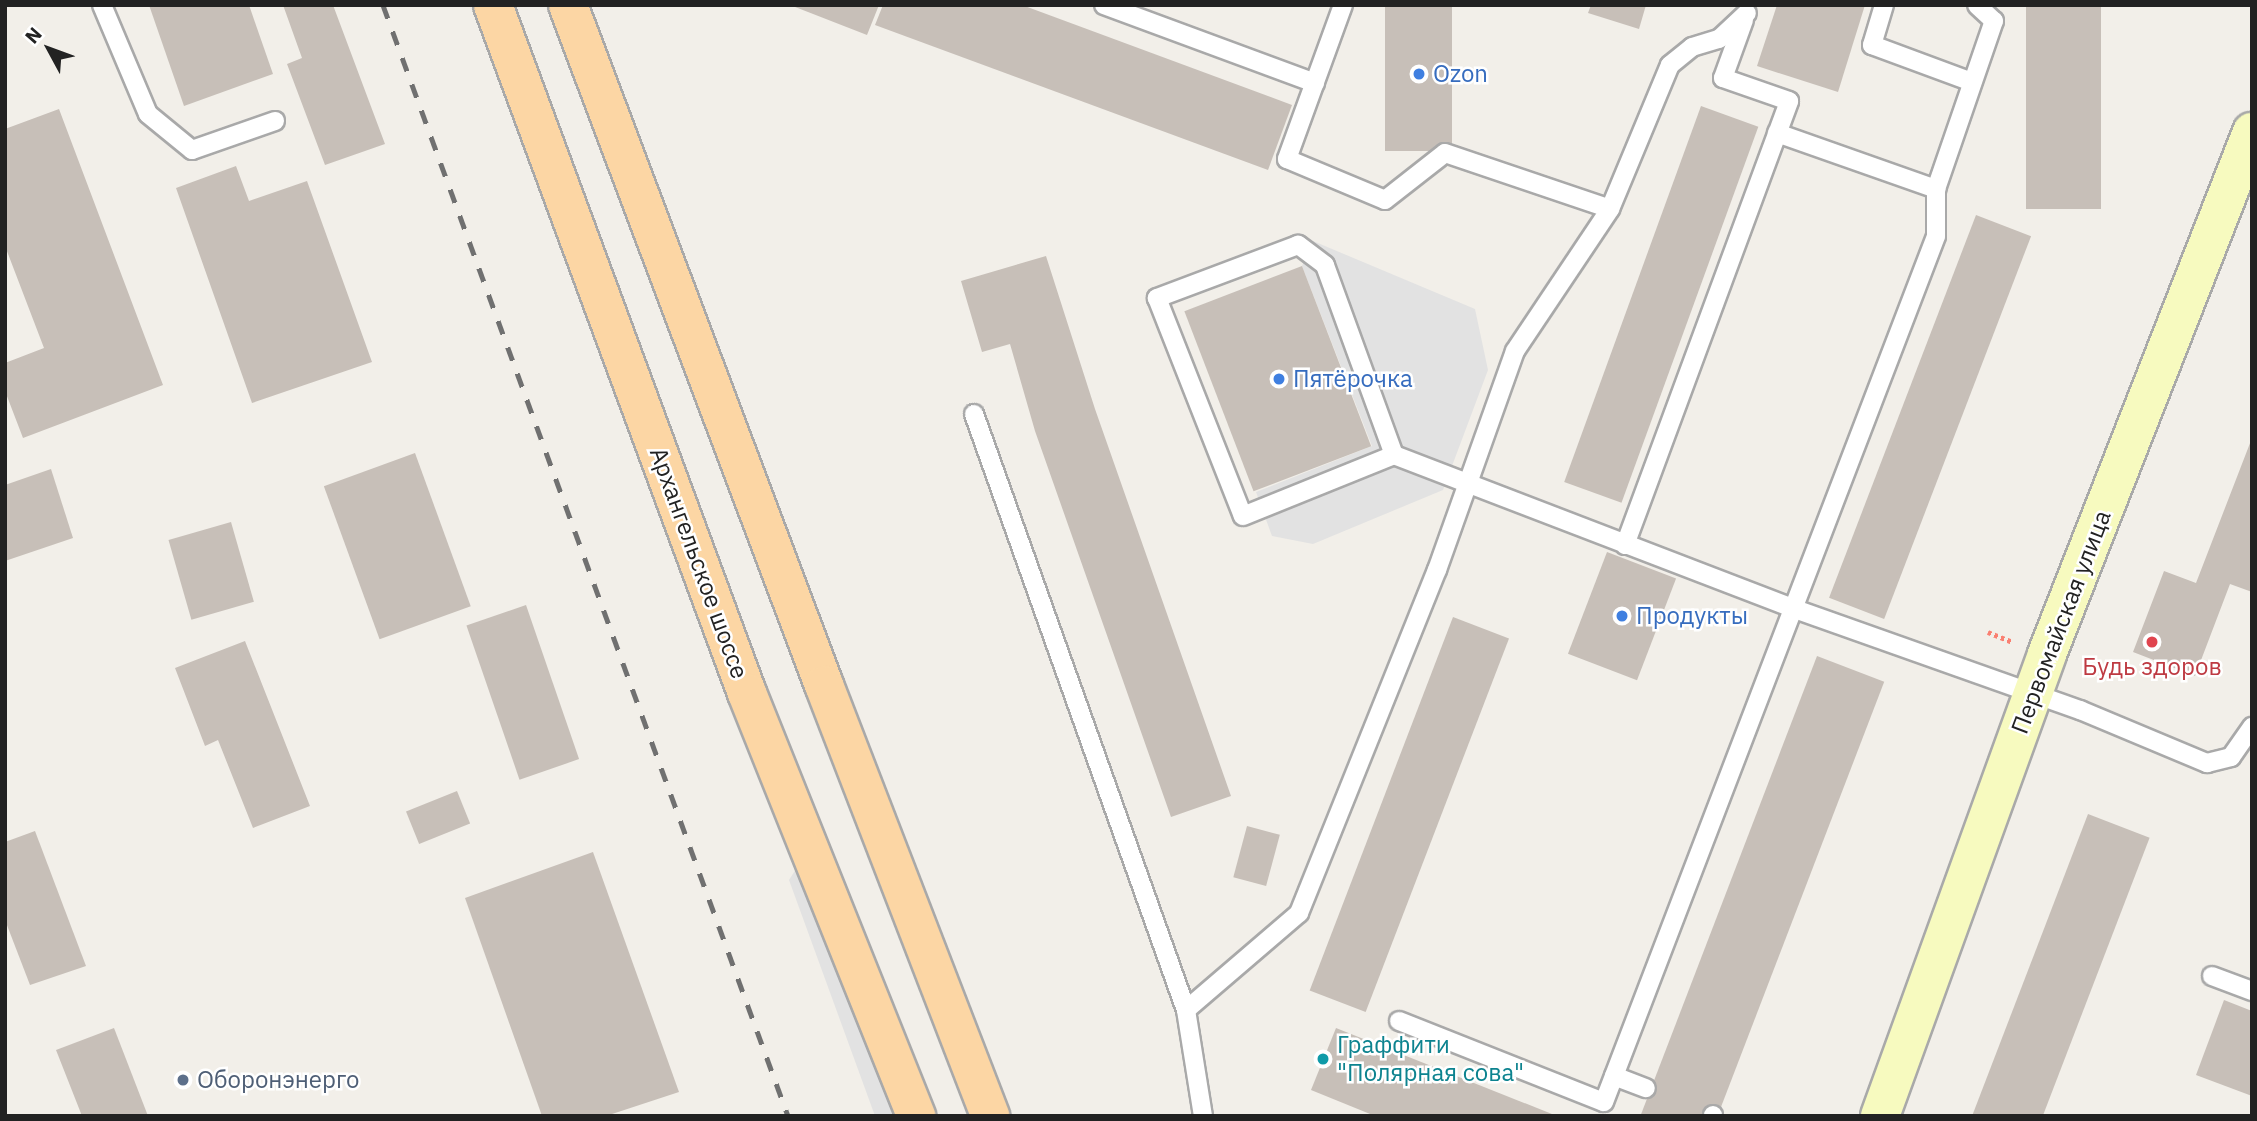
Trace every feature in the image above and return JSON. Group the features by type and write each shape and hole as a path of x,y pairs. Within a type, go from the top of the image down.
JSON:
{"main road":[{"name":"Архангельское шоссе","path":"494,5 747,693 916,1116"},
{"path":"568,5 824,685 990,1116"}],"street":[{"name":"Первомайская улица","path":"1880,1116 2032,693 2252,132"}],"lane":[{"path":"102,5 148,114 192,150 275,121"},
{"path":"1104,5 1315,83"},
{"path":"1343,5 1287,159 1385,200 1445,153 1610,209"},
{"path":"1884,5 1871,45 1972,82"},
{"path":"1399,1021 1604,1102 1936,236 1936,189 1994,20 1977,5"},
{"path":"1625,545 1789,101 1723,78 1748,9"},
{"path":"1186,1010 1300,914 1437,570 1515,351 1610,209 1670,65 1692,47 1719,39 1748,9"},
{"path":"1777,133 1936,189"},
{"path":"1394,455 1325,265 1298,245 1157,298 1243,516 1394,455 1792,608 2032,693 2207,763 2231,757 2252,727"},
{"path":"974,414 1186,1010 1203,1116"},
{"path":"2212,976 2252,991"},
{"path":"1614,1076 1646,1088"}],"path":[{"path":"1988,632 2019,644"}],"shaded area":[{"path":"1313,241 1475,309 1488,370 1443,490 1313,544 1272,536 1256,492 1372,446 1302,266"},
{"path":"803,858 900,1116 875,1116 789,880"}],"building":[{"path":"149,5 249,5 273,74 184,106"},
{"path":"283,5 333,5 385,144 325,165 287,64 302,58"},
{"path":"790,5 879,5 867,35"},
{"path":"883,5 1022,5 1292,105 1268,170 875,25"},
{"path":"1385,5 1452,5 1452,151 1385,151"},
{"path":"1591,5 1646,5 1639,29 1588,13"},
{"path":"1777,5 1865,5 1838,92 1757,66"},
{"path":"2026,5 2101,5 2101,209 2026,209"},
{"path":"1701,106 1758,127 1622,503 1564,482"},
{"path":"59,109 163,385 23,438 5,391 5,363 44,348 5,246 5,129"},
{"path":"236,166 249,201 307,181 372,362 252,403 176,188"},
{"path":"1976,215 2031,236 1884,619 1829,598"},
{"path":"1046,256 1095,409 1231,796 1171,817 1035,431 1010,344 982,352 961,281"},
{"name":"Пятёрочка","path":"1302,266 1371,446 1254,491 1184,311"},
{"path":"2252,438 2252,592 2230,584 2195,676 2133,652 2164,571 2196,583"},
{"path":"415,453 471,606 380,639 324,486"},
{"path":"51,469 73,538 5,561 5,485"},
{"path":"231,522 254,602 191,620 169,540"},
{"name":"Продукты","path":"1607,552 1676,579 1637,680 1568,654"},
{"path":"526,605 579,759 519,780 466,626"},
{"path":"1453,617 1509,639 1366,1012 1310,990"},
{"path":"245,641 310,806 253,828 218,740 205,746 175,668"},
{"path":"1817,656 1884,682 1718,1116 1640,1116"},
{"path":"457,791 470,823 419,844 406,812"},
{"path":"2088,814 2150,838 2043,1116 1972,1116"},
{"path":"1247,826 1280,835 1266,886 1233,877"},
{"path":"35,831 86,966 30,985 5,920 5,842"},
{"path":"593,852 679,1092 606,1116 542,1116 465,898"},
{"path":"2224,1000 2252,1011 2252,1096 2196,1075"},
{"path":"114,1028 148,1116 82,1116 56,1050"},
{"path":"1336,1028 1557,1116 1375,1116 1311,1090"}],"railway":[{"path":"383,5 788,1116"}],"place":[{"name":"Ozon","path":"1419,74"},
{"name":"Пятёрочка","path":"1279,379"},
{"name":"Продукты","path":"1622,616"},
{"name":"Будь здоров","path":"2152,642"},
{"name":"Граффити \"Полярная сова\"","path":"1323,1059"},
{"name":"Оборонэнерго","path":"183,1080"}]}
